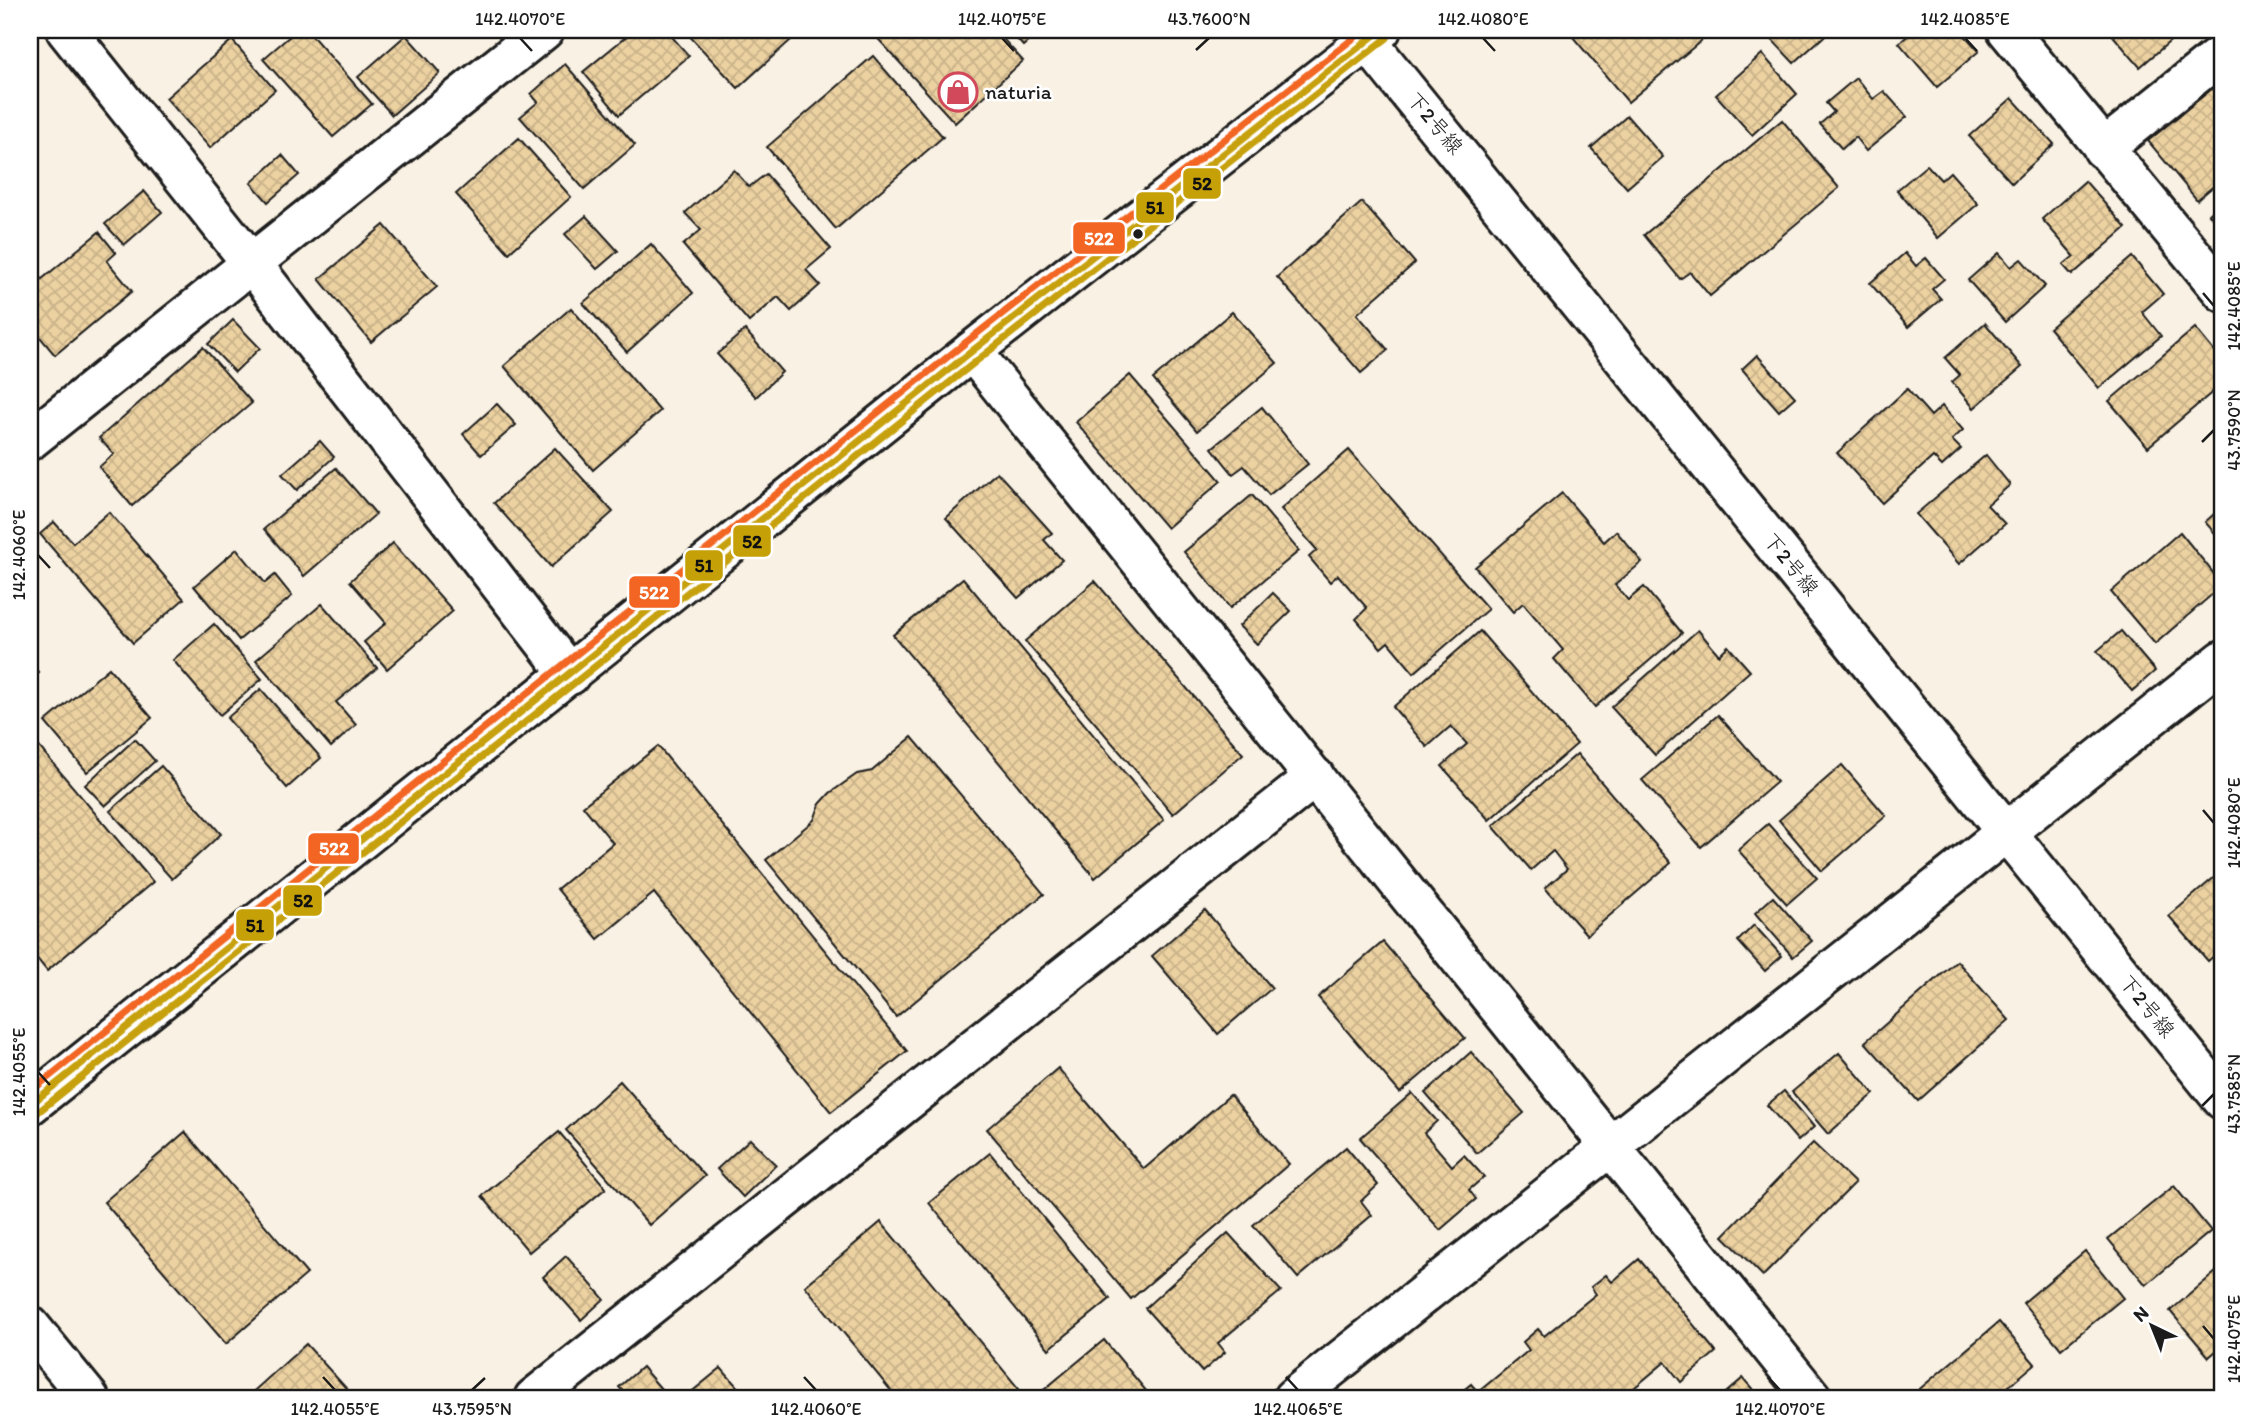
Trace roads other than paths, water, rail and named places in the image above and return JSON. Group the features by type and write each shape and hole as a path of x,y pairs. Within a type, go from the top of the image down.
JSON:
{"street":[{"path":"66,30 253,265 570,675"},
{"path":"30,440 253,265 544,30"},
{"path":"2007,30 2223,292"},
{"path":"30,1105 1369,33"},
{"name":"下2号線","path":"1369,33 2223,1100"},
{"path":"2103,149 2223,52"},
{"path":"971,351 1812,1398"},
{"path":"1293,1398 2223,660"},
{"path":"534,1398 1315,777"},
{"path":"30,1326 89,1398"}],"place":[{"name":"naturia","path":"958,92"}]}
